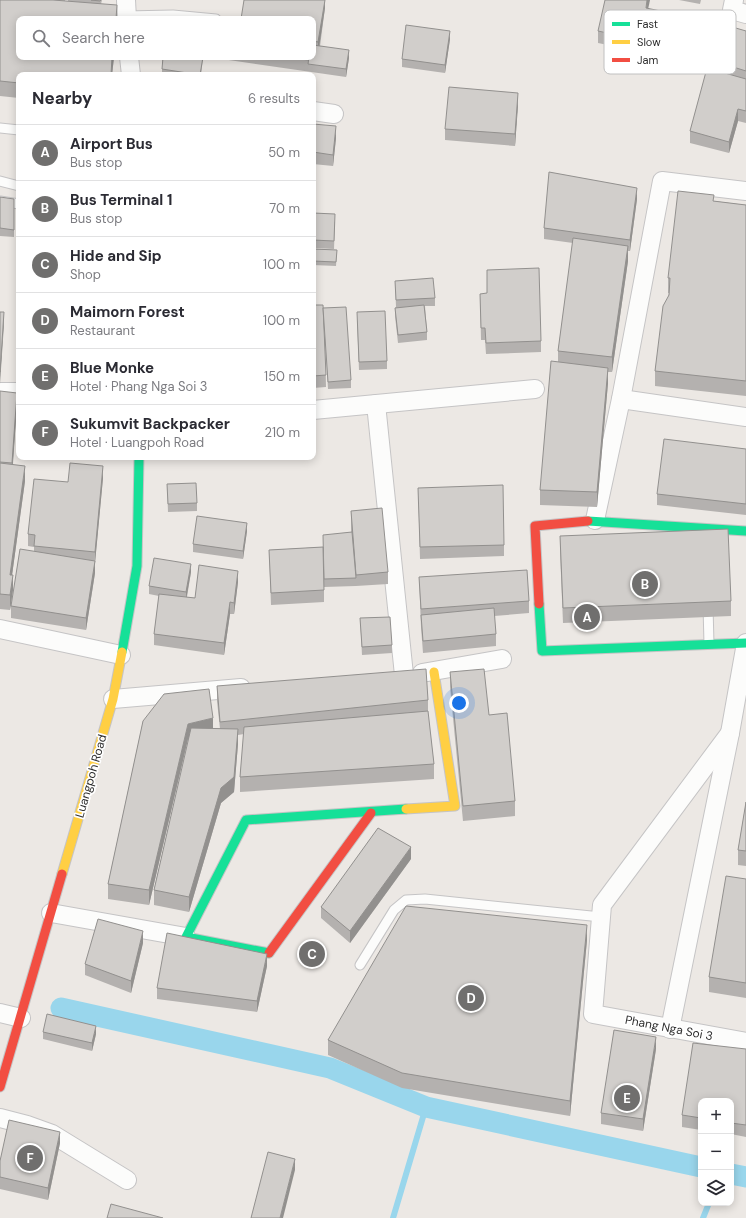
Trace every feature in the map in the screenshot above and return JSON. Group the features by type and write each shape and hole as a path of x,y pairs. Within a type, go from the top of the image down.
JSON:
{"street":[{"path":"732,10 734,0"},
{"path":"736,11 746,14"},
{"path":"130,60 131,72"},
{"path":"316,111 334,114"},
{"path":"595,520 621,399 662,181 746,190"},
{"path":"316,410 535,389"},
{"path":"0,392 16,392"},
{"path":"621,399 746,418"},
{"path":"376,404 397,676 434,672 502,659"},
{"name":"Luangpoh Road","path":"0,1087 113,699 137,566 139,460"},
{"path":"670,1029 730,733 746,643 542,651 535,526 595,520 746,531"},
{"path":"0,629 121,655"},
{"path":"186,937 246,820 371,813 455,806 434,672"},
{"path":"113,699 255,687"},
{"path":"601,917 602,905 730,733"},
{"path":"51,913 269,953 371,813"},
{"name":"Phang Nga Soi 3","path":"601,917 593,1014 746,1042"},
{"path":"0,1012 21,1018"},
{"path":"0,1118 33,1126 52,1134 127,1180"}],"lane":[{"path":"125,12 184,16"},
{"path":"0,128 16,130"},
{"path":"0,181 16,185"},
{"path":"0,201 16,204"},
{"path":"705,528 705,539"},
{"path":"707,593 709,644"},
{"path":"360,965 394,910 406,900 425,899 601,917"}],"building":[{"path":"0,0 53,0 117,5 116,16 16,16 16,60 112,60 111,72 16,72 16,83 0,81"},
{"path":"244,0 325,0 318,42 316,42 316,16 241,16"},
{"path":"605,0 647,0 646,8 656,10 604,10 604,32 598,31"},
{"path":"406,25 450,31 445,65 402,59"},
{"path":"736,28 746,31 746,71 736,68"},
{"path":"316,45 349,50 346,69 308,64 309,60 316,60"},
{"path":"163,60 202,60 200,72 181,72 162,69"},
{"path":"705,74 728,74 746,79 746,111 738,109 729,142 690,131"},
{"path":"449,87 518,93 515,134 445,129"},
{"path":"316,124 336,126 333,155 316,152"},
{"path":"549,172 637,188 630,240 544,228"},
{"path":"678,191 714,195 713,201 746,205 746,381 655,371 663,306 669,295 670,278 668,278"},
{"path":"0,197 14,199 14,230 0,228"},
{"path":"316,213 335,214 334,241 316,240"},
{"path":"573,238 628,246 612,357 558,351"},
{"path":"316,249 337,250 336,262 316,261"},
{"path":"539,268 541,341 486,343 485,328 481,328 480,294 487,293 487,270"},
{"path":"433,278 435,298 396,300 395,281"},
{"path":"316,305 323,305 326,375 316,376"},
{"path":"424,305 427,332 398,335 395,308"},
{"path":"346,307 351,380 328,382 323,308"},
{"path":"385,311 387,361 359,362 357,312"},
{"path":"0,312 4,312 0,372"},
{"path":"551,361 608,368 597,492 540,490"},
{"path":"0,391 16,393 16,407 12,463 0,462"},
{"path":"664,439 746,449 746,504 657,494"},
{"path":"0,463 25,466 10,575 13,575 10,595 0,594"},
{"path":"70,463 103,466 95,552 34,546 35,535 28,534 34,479 68,482"},
{"path":"196,483 197,503 168,504 167,484"},
{"path":"503,485 504,545 420,547 418,488"},
{"path":"382,508 388,572 356,575 351,511"},
{"path":"197,516 247,523 243,551 193,544"},
{"path":"728,529 731,601 563,608 560,536"},
{"path":"352,532 356,578 324,579 323,535"},
{"path":"323,547 324,590 271,593 269,550"},
{"path":"20,549 95,561 86,618 11,606"},
{"path":"154,558 191,564 186,592 149,586"},
{"path":"199,565 238,571 234,603 230,602 224,643 154,634 159,594 195,598"},
{"path":"527,570 529,601 421,609 419,577"},
{"path":"494,608 496,634 423,641 421,615"},
{"path":"390,617 392,645 362,647 360,618"},
{"path":"426,669 428,700 220,722 217,686"},
{"path":"484,669 489,715 507,713 515,801 463,806 450,672"},
{"path":"209,689 213,718 188,724 149,890 108,884 143,721 164,694"},
{"path":"428,711 434,764 240,777 244,727"},
{"path":"191,728 238,729 234,777 221,788 189,897 154,890"},
{"path":"746,802 746,851 738,850"},
{"path":"378,828 411,847 350,931 321,907"},
{"path":"726,876 746,879 746,983 709,977"},
{"path":"406,906 587,925 570,1101 402,1073 328,1040"},
{"path":"98,919 143,931 131,981 85,964"},
{"path":"167,933 267,954 257,1001 157,988"},
{"path":"47,1014 96,1026 92,1043 43,1032"},
{"path":"614,1030 656,1037 643,1119 601,1113"},
{"path":"693,1043 746,1049 746,1125 734,1123 734,1098 698,1098 698,1118 682,1115"},
{"path":"9,1120 60,1132 48,1188 0,1177 0,1161"},
{"path":"268,1152 295,1159 280,1218 251,1218"},
{"path":"111,1204 163,1218 107,1218"}],"waterway":[{"path":"61,1008 330,1068 426,1107 698,1166"},
{"path":"393,1218 426,1107"},
{"path":"734,1175 746,1177"},
{"path":"703,1218 708,1206"}],"traffic: fast":[{"path":"122,652 137,566 139,460"},
{"path":"588,521 746,531"},
{"path":"539,604 542,651 746,643"},
{"path":"269,953 186,937 246,820 406,809"}],"traffic: slow":[{"path":"62,874 113,699 122,652"},
{"path":"406,809 455,806 434,672"}],"traffic: jam":[{"path":"539,604 535,526 588,521"},
{"path":"269,953 371,813"},
{"path":"0,1087 62,874"}],"place":[{"name":"Bus Terminal 1","path":"645,584"},
{"name":"Airport Bus","path":"587,617"},
{"name":"Hide and Sip","path":"312,954"},
{"name":"Maimorn Forest","path":"471,998"},
{"name":"Blue Monke","path":"627,1098"},
{"name":"Sukumvit Backpacker","path":"30,1158"}]}
